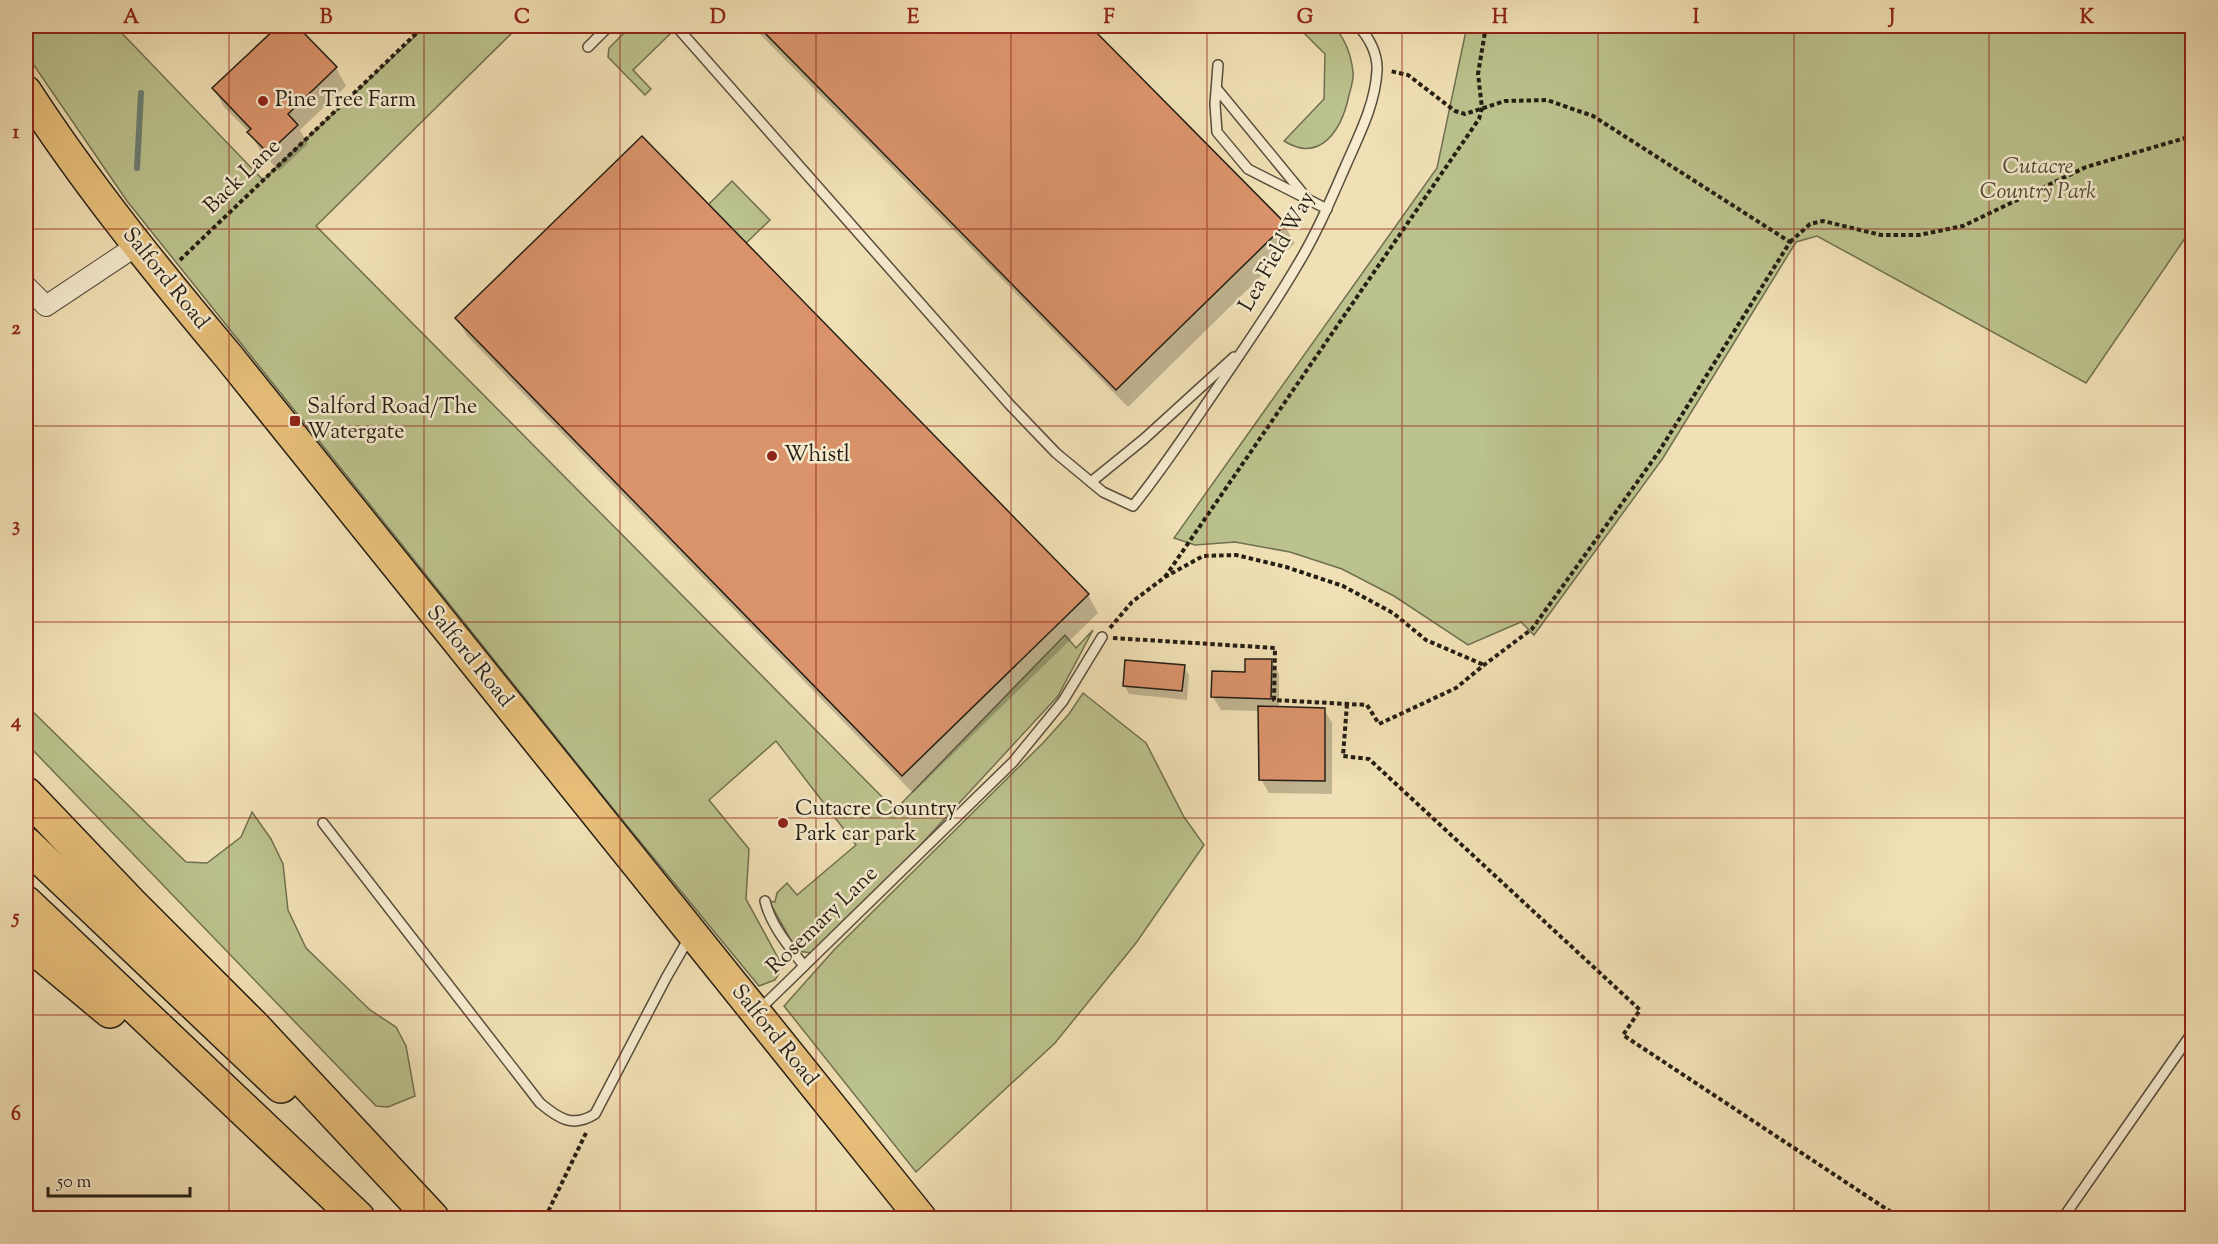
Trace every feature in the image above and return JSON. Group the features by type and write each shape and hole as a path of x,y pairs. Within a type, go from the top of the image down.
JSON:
{"highway":[{"path":"26,794 130,903 255,1028 432,1218"},
{"path":"26,844 422,1218"},
{"path":"26,903 347,1208"},
{"path":"26,941 347,1208"}],"main road":[{"name":"Salford Road","path":"26,91 49,127 136,246 236,366 921,1218"}],"street":[{"path":"26,286 46,306 136,246"}],"lane":[{"path":"588,47 609,26"},
{"path":"676,26 1010,405 1056,453 1091,482 1144,439 1246,346"},
{"name":"Lea Field Way","path":"1091,482 1103,492 1133,506 1154,480 1246,346 1299,263 1327,209 1368,114 1375,92 1377,68 1374,52 1366,34 1358,26"},
{"path":"1218,65 1217,132 1248,169 1327,209"},
{"path":"1216,89 1306,198"},
{"name":"Rosemary Lane","path":"756,1013 1014,762 1063,701 1102,637"},
{"path":"323,823 540,1103 552,1113 574,1122 585,1120 595,1114 666,978 692,934"},
{"path":"765,901 776,928 804,966"},
{"path":"2063,1218 2193,1034"}],"path":[{"name":"Back Lane","path":"162,277 424,26"},
{"path":"1165,577 1479,118 1482,108 1478,74 1486,26"},
{"path":"1377,68 1408,75 1455,111 1465,114 1505,101 1547,100 1593,116 1790,242"},
{"path":"1102,637 1275,648 1274,700 1367,705 1379,724 1456,688 1533,629 1658,453 1790,242 1810,224 1823,221 1881,235 1919,235 1963,226 2086,167 2193,136"},
{"path":"1102,637 1132,602 1165,577 1203,556 1236,555 1286,567 1343,586 1393,613 1426,640 1484,665"},
{"path":"1347,704 1343,756 1369,759 1640,1010 1623,1035 1900,1218"},
{"path":"545,1218 595,1114"}],"green space":[{"path":"26,26 115,26 263,180 426,26 519,26 316,226 895,810 1065,635 1076,648 1093,630 1058,696 914,852 812,953 797,951 769,901 775,902 777,893 787,883 797,895 856,845 776,741 709,800 749,849 746,899 783,967 775,980 759,986 615,811 127,201 33,64 26,48"},
{"path":"631,26 656,26 662,31 665,29 670,34 633,70 651,89 645,95 608,57 609,48"},
{"path":"1297,26 1333,26 1347,47 1353,72 1346,108 1335,131 1319,146 1309,148 1297,147 1284,141 1324,99 1325,54"},
{"name":"Cutacre Country Park","path":"1467,26 2192,26 2192,228 2086,383 1817,236 1796,242 1663,458 1534,635 1521,622 1468,645 1394,596 1342,569 1290,552 1235,542 1195,545 1174,538 1437,168"},
{"path":"732,181 770,220 743,246 705,208"},
{"path":"1083,693 1146,743 1184,817 1204,845 1136,943 1055,1043 916,1172 784,1006 834,950 1043,743 1069,714"},
{"path":"26,705 186,862 207,863 241,837 252,812 271,839 283,864 288,910 306,948 370,1010 396,1027 406,1046 415,1096 388,1107 376,1106 26,743"}],"building":[{"name":"Pine Tree Farm","path":"278,26 297,26 337,67 288,114 298,125 268,153 247,132 251,129 212,88"},
{"path":"758,26 1090,26 1286,224 1116,390"},
{"name":"Whistl","path":"642,136 1089,594 902,776 455,318"},
{"path":"1245,659 1272,659 1271,699 1211,697 1212,671 1245,672"},
{"path":"1125,660 1185,665 1182,691 1123,686"},
{"path":"1258,706 1325,708 1325,781 1259,780"}],"waterway":[{"path":"137,168 141,93"}],"place":[{"name":"Pine Tree Farm","path":"263,101"},
{"name":"Salford Road/The Watergate","path":"295,421"},
{"name":"Whistl","path":"772,456"},
{"name":"Cutacre Country Park car park","path":"783,823"}]}
